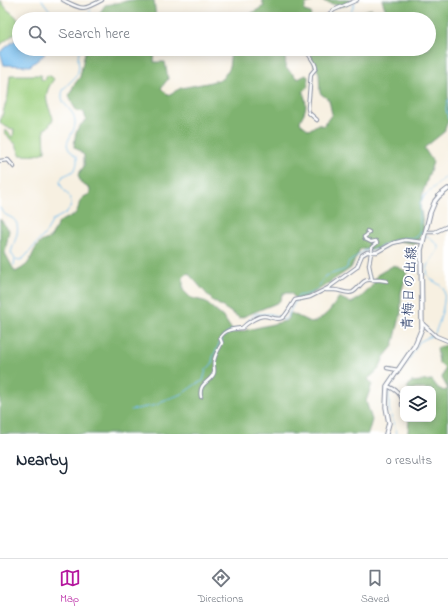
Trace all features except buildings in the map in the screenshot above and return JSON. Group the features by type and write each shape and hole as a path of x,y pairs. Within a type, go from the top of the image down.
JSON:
{"main road":[{"name":"青梅日の出線","path":"386,434 389,423 386,407 390,386 418,338 422,323 421,254 432,206 439,196 448,190"}],"street":[{"path":"63,0 82,8 88,7 102,0"},
{"path":"332,12 357,0"},
{"path":"310,56 316,62 316,68 311,74 308,108 309,112 317,120"},
{"path":"0,161 8,160 14,167"},
{"path":"425,235 448,226"},
{"path":"367,231 369,232 368,235 364,237 365,239 371,242 376,241 377,244 372,247 369,265 372,280"},
{"path":"201,397 202,388 205,381 211,378 214,373 214,359 222,343 220,338 228,330 242,328 261,316 277,319 282,318 295,300 310,297 328,288 357,267 364,253 376,252 393,243 405,240 423,242"},
{"path":"324,290 353,292 367,280 387,281"},
{"path":"422,323 434,334 448,341"},
{"path":"387,368 398,370"},
{"path":"390,386 400,396"}],"green space":[{"path":"0,0 12,13 12,36 0,45"},
{"path":"132,0 154,0 155,12 100,12 105,5"},
{"path":"262,0 317,0 306,4 304,11 308,12 254,12 264,6"},
{"path":"319,0 351,0 345,6"},
{"path":"382,0 448,0 448,121 444,132 424,148 433,162 420,206 424,229 416,244 395,240 375,249 360,249 351,268 317,291 297,301 291,293 283,293 279,302 240,318 213,301 188,273 183,277 183,290 191,298 204,301 224,318 234,333 286,321 291,313 312,323 327,313 339,297 351,303 359,298 367,292 377,275 394,265 407,272 401,293 401,313 393,346 384,357 379,369 368,379 372,384 366,401 372,420 368,434 0,434 0,219 9,230 5,253 15,272 27,264 39,244 51,237 61,221 74,215 82,198 90,194 90,189 81,183 78,175 84,166 84,155 74,147 77,132 86,120 84,112 77,111 69,96 80,77 84,56 154,56 154,62 165,62 168,79 161,88 168,95 181,88 222,79 229,69 230,56 286,56 286,68 298,79 306,75 308,77 308,86 303,92 306,101 306,108 300,123 309,130 318,124 323,126 332,114 329,100 320,93 319,73 311,56 436,56 436,12 386,12"},
{"path":"372,9 374,12 362,12"},
{"path":"10,75 41,75 41,79 45,80 47,75 54,79 48,89 47,96 47,104 53,120 47,128 44,129 45,151 42,153 20,155 16,144 5,133 6,130 13,138 14,129 2,125 0,122 8,96"},
{"path":"445,345 448,347 448,389 442,378 445,369 439,363 437,348"},
{"path":"432,380 438,388 444,391 448,389 448,434 406,434 408,432 409,422 436,422 436,386 408,386 411,382"}],"water":[{"path":"12,43 12,56 42,56 30,66 4,65 0,52"}],"waterway":[{"path":"42,0 51,12"},
{"path":"351,12 355,2"},
{"path":"15,259 20,260 24,258 45,234 53,220 66,213 71,206 70,198 60,182 63,176 72,172 77,165 77,157 69,150 67,145 75,121 73,114 63,101 62,94 64,88 78,72 78,56"},
{"path":"448,100 446,108 448,119"},
{"path":"423,234 420,231 420,203 424,196 448,175"},
{"path":"0,208 6,215 12,218 17,225 17,235 11,253 15,259 14,265"},
{"path":"282,319 284,320 287,317 298,296 309,294 315,290 325,276 344,270 347,268 348,263 364,251 377,249 395,240 415,238 418,236 420,231"},
{"path":"426,236 437,244 439,248 428,265 427,274 430,279 443,288 444,292 442,310 435,333"},
{"path":"246,323 255,314 271,314 279,317"},
{"path":"131,410 157,405 162,401 182,394 203,381 206,370 212,364 213,357 222,338 230,331 240,329"},
{"path":"397,434 389,409 389,390 393,381 407,363 419,342 433,335"}]}
